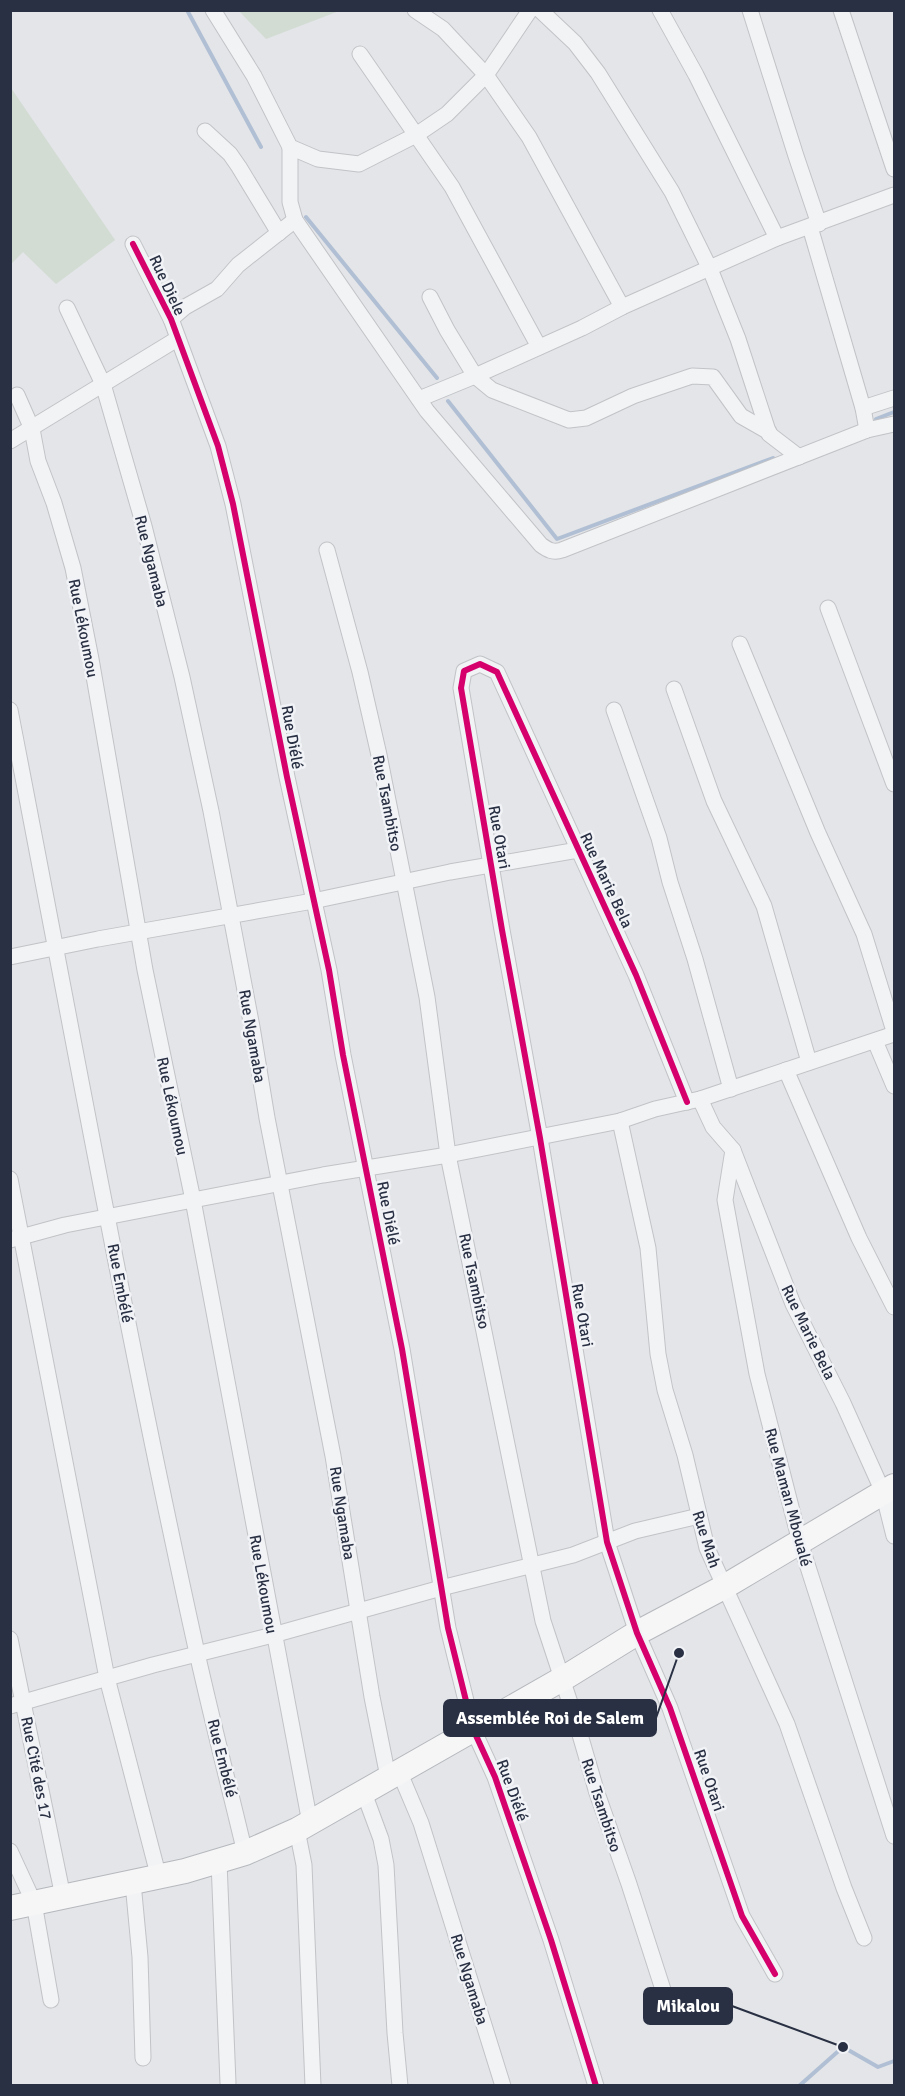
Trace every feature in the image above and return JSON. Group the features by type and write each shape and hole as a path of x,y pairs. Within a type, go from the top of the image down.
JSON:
{"highway":[{"path":"10,1908 159,1878 219,1862 246,1853 303,1826 364,1793 637,1633 724,1587 889,1489"}],"street":[{"path":"213,10 254,76 290,147 290,202 295,220 419,399 547,550 556,552 867,430 894,424"},
{"path":"415,10 443,29 486,75 529,137 622,308"},
{"path":"290,147 318,159 359,164 416,135 447,114 486,75 530,10"},
{"path":"540,10 575,43 614,96 672,192 710,269 738,339 769,432"},
{"path":"660,10 696,75 777,238"},
{"path":"750,10 814,225 867,430"},
{"path":"841,10 894,169"},
{"path":"360,54 452,187 539,347"},
{"path":"205,130 230,154 279,233"},
{"path":"419,399 476,376 777,238 894,195"},
{"path":"171,319 185,307 217,289 238,265 295,220"},
{"name":"Rue Diele","path":"133,244 171,319 177,339"},
{"path":"430,297 447,330 476,376 492,390 569,420 586,418 633,396 692,376 712,377 741,416 769,432 799,457"},
{"name":"Rue Ngamaba","path":"67,308 103,384 144,526 182,677 211,811 279,1184 331,1445 372,1697 394,1774 421,1823 503,2085"},
{"path":"10,441 177,339"},
{"name":"Rue Diélé","path":"177,339 218,446 233,504 329,970 343,1055 402,1349 448,1628 472,1729 495,1777 551,1940 596,2085"},
{"name":"Rue Lékoumou","path":"16,395 32,429 38,461 54,503 73,568 138,932 193,1200 273,1635 296,1742 303,1826 312,2085"},
{"path":"863,408 894,398"},
{"name":"Rue Tsambitso","path":"327,550 360,672 379,755 402,881 427,997 448,1155 543,1621 597,1793 667,2002"},
{"path":"828,608 894,784"},
{"path":"16,1239 108,1216 540,1138 620,1121 731,1089 875,1041 894,1032 864,934 818,832 740,644"},
{"name":"Rue Otari","path":"497,672 480,664 472,666 464,670 461,688 540,1138 607,1542 637,1633 670,1708 742,1916 775,1974"},
{"name":"Rue Marie Bela","path":"497,672 694,1100 733,1150 793,1304 889,1489 894,1536"},
{"path":"674,688 714,801 764,906 809,1062"},
{"path":"614,710 659,838 731,1089"},
{"name":"Rue Embélé","path":"10,711 108,1216 198,1654 246,1853"},
{"path":"10,957 313,901 402,881 578,850"},
{"path":"875,1041 894,1086"},
{"path":"786,1070 860,1238 894,1307"},
{"name":"Rue Mah","path":"620,1121 648,1248 658,1354 665,1390 685,1455 707,1548 787,1724 844,1888 864,1938"},
{"name":"Rue Maman Mboualé","path":"733,1150 725,1200 757,1374 800,1542 894,1836"},
{"path":"10,1179 16,1239 106,1678 159,1878"},
{"path":"17,1703 273,1635 441,1587 573,1555 651,1526 699,1516"},
{"name":"Rue Cité des 17","path":"10,1639 17,1703 63,1897"},
{"path":"364,1793 381,1839 386,1865 396,2054 400,2085"},
{"path":"10,1851 34,1903 51,2000"},
{"path":"219,1862 228,2083"},
{"path":"133,1882 140,1957 143,2058"}],"shaded area":[{"path":"239,11 339,11 266,39"},
{"path":"11,88 115,240 56,284 23,252 11,264"}],"waterway":[{"path":"187,10 261,147"},
{"path":"306,217 437,378"},
{"path":"448,401 557,539 773,458"},
{"path":"876,419 894,412"},
{"path":"799,2086 843,2047 878,2067 894,2061"}],"cycle path":[{"path":"133,244 171,319 218,446 233,504 287,777 329,970 343,1055 402,1349 448,1628 473,1729 495,1777 551,1940 596,2086"},
{"path":"687,1102 636,975 497,672 480,664 464,671 461,688 540,1138 607,1542 637,1633 670,1708 742,1916 775,1974"}],"place":[{"name":"Assemblée Roi de Salem","path":"679,1653"},
{"name":"Mikalou","path":"843,2047"}]}
